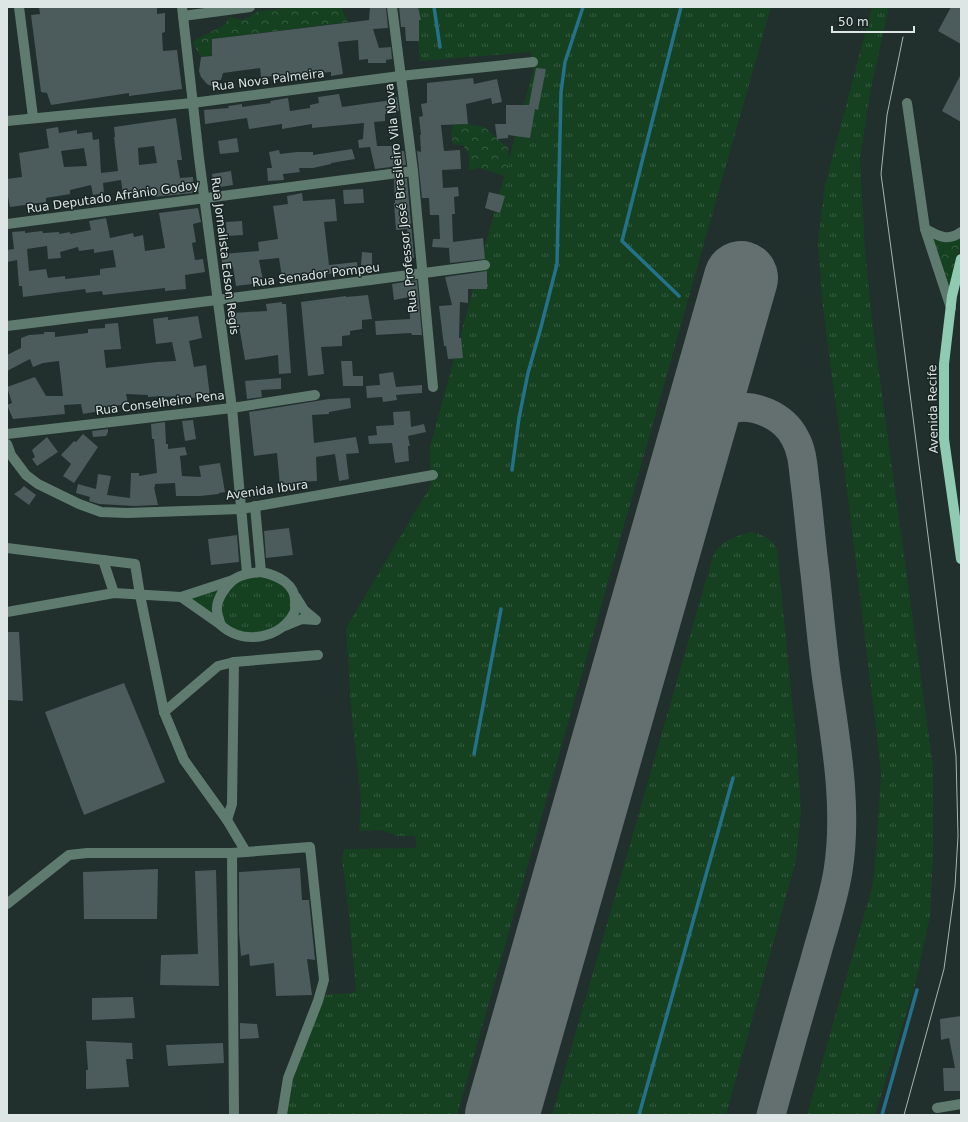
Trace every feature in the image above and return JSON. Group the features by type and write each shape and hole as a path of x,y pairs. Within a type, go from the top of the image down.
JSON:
{"main road":[{"name":"Avenida Recife","path":"961,259 952,296 944,364 944,438 961,559"}],"street":[{"path":"19,7 33,118"},
{"path":"182,12 250,7"},
{"name":"Rua Professor José Brasileiro Vila Nova","path":"392,7 413,171 424,274 433,387"},
{"name":"Rua Jornalista Edson Regis","path":"182,12 192,103 232,408 247,573"},
{"name":"Rua Nova Palmeira","path":"7,121 192,103 400,76 533,62"},
{"path":"907,103 925,229 951,308"},
{"name":"Rua Deputado Afrânio Godoy","path":"7,224 413,171"},
{"path":"925,229 946,238 952,237 961,232"},
{"name":"Rua Senador Pompeu","path":"7,326 485,266"},
{"name":"Rua Conselheiro Pena","path":"7,434 232,408 315,395"},
{"name":"Avenida Ibura","path":"7,444 11,455 26,475 38,484 59,495 101,512 127,513 241,509 433,475"},
{"path":"255,506 261,572"},
{"path":"7,548 135,564 164,712 184,760 227,820 246,852"},
{"path":"103,560 114,593"},
{"path":"7,612 114,593 181,596 233,580 247,573 261,572 273,574 289,584 304,610 320,622 302,619 271,634 260,637 244,637 230,633 181,596"},
{"path":"221,625 217,610 219,600 224,590 233,580"},
{"path":"283,627 295,612 296,597"},
{"path":"164,712 218,666 234,662 318,655"},
{"path":"227,820 232,804 234,662"},
{"path":"7,904 69,855 232,853 310,847 324,980 318,1001 288,1078 282,1115"},
{"path":"232,853 234,1115"},
{"path":"937,1108 961,1104"}],"green space":[{"path":"284,7 341,7 348,22 212,39 212,55 201,57 192,42 224,25 230,17 243,20 259,11 280,9"},
{"path":"414,7 771,7 457,1115 287,1115 293,1077 323,995 352,993 356,991 349,914 342,860 344,849 417,848 415,836 397,836 382,830 359,831 361,802 351,706 346,628 431,485 430,447 533,71 531,52 420,61"},
{"path":"872,7 889,7 871,88 860,159 865,251 873,329 933,766 933,857 930,917 915,985 875,1115 807,1115 873,884 881,774 843,458 823,309 818,242 825,185"},
{"path":"468,124 484,127 508,148 509,165 504,176 480,168 469,171 469,155 463,145 453,144 451,134 453,125"},
{"path":"928,234 961,235 961,245 955,264 950,296"},
{"path":"750,532 766,537 777,549 797,751 801,811 796,860 726,1115 552,1115 713,556 724,543"},
{"path":"273,575 316,620 243,637 181,597 233,580"}],"building":[{"path":"39,7 157,7 157,14 165,13 165,32 162,33 163,51 177,50 182,89 129,96 129,93 51,105 47,93 41,92 31,15 40,14"},
{"path":"370,7 386,7 388,28 373,29 379,48 391,47 392,59 386,60 386,63 368,63 368,59 359,60 358,40 338,42 343,74 331,76 331,72 261,77 260,68 223,73 221,80 216,80 215,88 207,84 201,77 199,71 201,57 212,56 212,39 369,20"},
{"path":"399,7 418,7 421,20 419,20 419,41 406,41 405,27 401,27"},
{"path":"951,7 961,7 961,44 938,31"},
{"path":"536,68 546,69 538,110 535,109 530,138 508,135 508,138 497,139 495,124 506,124 506,105 529,105"},
{"path":"961,74 961,122 942,111"},
{"path":"473,78 474,84 497,79 502,102 492,104 491,98 466,104 468,124 441,125 444,151 460,150 461,169 442,170 443,188 458,187 459,196 454,197 455,214 452,214 453,242 483,238 485,259 450,263 449,248 432,247 433,239 440,239 439,215 430,215 429,198 422,198 417,151 421,152 419,117 423,116 421,104 427,103 427,83"},
{"path":"339,94 342,107 392,100 391,98 397,97 399,111 385,114 385,121 374,122 377,146 392,146 392,151 404,151 406,165 375,169 370,147 359,148 358,140 363,139 364,123 312,128 312,124 282,129 282,124 249,129 247,118 205,124 204,110 229,108 228,106 242,104 242,107 271,103 270,101 288,98 290,111 310,108 310,105 319,103 318,97"},
{"path":"176,118 182,160 177,160 180,178 193,177 194,193 153,197 153,191 123,194 121,180 103,183 104,193 93,195 91,185 70,190 70,194 46,198 46,202 10,207 7,192 7,179 22,177 19,153 49,148 46,129 58,127 59,133 77,130 77,134 92,132 93,140 99,139 101,173 118,171 114,127","holes":["154,146 157,163 139,165 138,148","84,148 87,166 64,167 61,151"]},
{"path":"237,138 239,152 220,154 218,141"},
{"path":"352,149 355,159 313,168 299,168 300,172 283,174 284,180 268,181 267,168 272,168 269,152 279,150 280,154 313,152 313,155"},
{"path":"231,171 233,185 214,188 212,174"},
{"path":"407,178 414,258 412,258 407,229 396,230 394,180"},
{"path":"363,189 364,203 344,204 343,190"},
{"path":"489,192 505,196 500,213 485,208"},
{"path":"302,193 303,201 335,199 337,221 324,222 329,265 357,262 358,272 310,275 296,278 295,275 282,277 279,258 259,260 264,285 252,287 252,284 236,286 233,267 222,268 222,254 259,251 258,242 278,239 273,206 288,204 287,196"},
{"path":"198,208 201,222 193,224 196,242 192,243 195,260 203,259 205,272 185,275 186,289 165,291 165,288 103,295 102,291 86,293 85,289 23,297 22,286 19,286 17,260 7,262 7,250 14,249 12,232 25,231 25,233 42,231 43,233 59,232 59,234 70,232 70,234 91,230 89,221 106,218 110,238 133,233 134,237 143,235 145,251 165,248 159,213","holes":["47,246 48,259 61,258 60,252 78,247 79,251 94,249 94,253 113,250 116,267 100,269 100,275 65,279 65,276 48,278 46,269 29,271 27,249"]},
{"path":"242,221 243,235 227,236 226,222"},
{"path":"362,252 372,253 372,266 361,265"},
{"path":"487,271 487,289 468,289 468,303 460,302 459,338 461,338 463,358 448,359 446,346 444,346 439,306 452,305 445,277"},
{"path":"417,280 422,335 412,335 411,333 376,335 375,321 410,319 409,297 394,300 392,284"},
{"path":"368,295 372,319 362,320 362,329 350,331 350,335 342,336 342,346 321,347 324,374 308,376 301,302 346,296"},
{"path":"282,302 282,304 286,304 291,373 279,374 278,355 245,360 239,326 230,325 231,313 267,311 266,304"},
{"path":"198,316 202,338 189,341 194,367 206,365 210,396 191,398 191,395 148,397 148,395 126,394 128,404 99,408 100,411 83,414 81,404 64,405 65,414 13,419 7,405 12,403 7,387 35,377 46,396 63,396 59,361 43,363 33,367 30,359 7,371 7,355 21,348 21,338 29,335 44,334 44,332 55,332 55,337 88,333 88,329 105,328 105,324 118,323 121,349 104,350 106,368 176,361 172,342 156,344 153,319 168,317 168,320"},
{"path":"341,361 352,361 353,376 363,376 363,386 343,386"},
{"path":"393,372 396,387 422,385 422,393 396,395 397,400 383,402 382,397 367,398 366,386 380,385 379,374"},
{"path":"281,378 281,389 261,390 262,397 247,399 245,381"},
{"path":"350,398 351,408 329,412 329,414 312,415 314,443 356,437 359,453 346,454 349,479 339,481 335,454 316,457 317,481 298,482 298,484 280,486 277,453 254,456 249,412 329,399"},
{"path":"410,411 411,427 424,424 426,432 408,436 410,446 408,446 409,461 395,463 392,443 369,444 368,436 377,435 376,426 394,425 393,412"},
{"path":"193,420 196,439 185,441 182,421"},
{"path":"165,422 166,444 168,444 168,449 185,447 187,455 180,456 182,476 201,477 199,466 220,463 225,492 200,496 176,496 175,483 155,484 154,487 158,505 134,506 99,504 89,501 90,497 76,493 78,484 96,489 98,474 111,476 107,495 130,498 131,473 139,473 139,476 157,473 151,424"},
{"path":"108,429 106,436 93,437 92,431"},
{"path":"83,434 98,447 74,483 63,476 71,464 61,455"},
{"path":"47,437 58,452 37,466 32,459 35,457 32,450"},
{"path":"24,486 36,495 29,505 14,494"},
{"path":"289,528 293,555 266,558 264,531"},
{"path":"237,535 239,562 211,565 208,539"},
{"path":"7,632 19,632 23,701 7,700"},
{"path":"124,683 165,782 84,815 45,712"},
{"path":"300,868 302,900 309,900 315,960 307,959 312,995 276,996 274,963 250,966 249,954 241,956 239,933 239,872"},
{"path":"158,869 157,919 84,919 83,872"},
{"path":"216,870 219,986 160,985 161,955 198,954 195,871"},
{"path":"133,997 135,1018 92,1020 92,998"},
{"path":"961,1016 961,1091 944,1091 943,1068 955,1068 949,1038 941,1040 940,1019"},
{"path":"240,1023 257,1024 259,1038 240,1039"},
{"path":"86,1041 132,1043 133,1059 126,1059 129,1087 86,1089 86,1070 88,1070"},
{"path":"223,1043 224,1063 168,1066 166,1045"}],"waterway":[{"path":"434,7 440,47"},
{"path":"512,470 519,418 528,373 557,264 561,92 565,62 583,7"},
{"path":"679,296 622,241 681,7"},
{"path":"474,754 501,609"},
{"path":"639,1115 733,778"},
{"path":"882,1115 917,990"}],"taxiway":[{"path":"691,453 697,439 705,427 715,417 728,410 747,407 766,412 775,417 790,430 798,443 803,466 827,681 840,776 842,823 841,847 836,883 830,906 771,1115"}],"runway":[{"path":"502,1115 741,278"}],"tram line":[{"path":"903,37 887,115 881,174 956,756 958,836 955,886 944,969 904,1115"}]}
